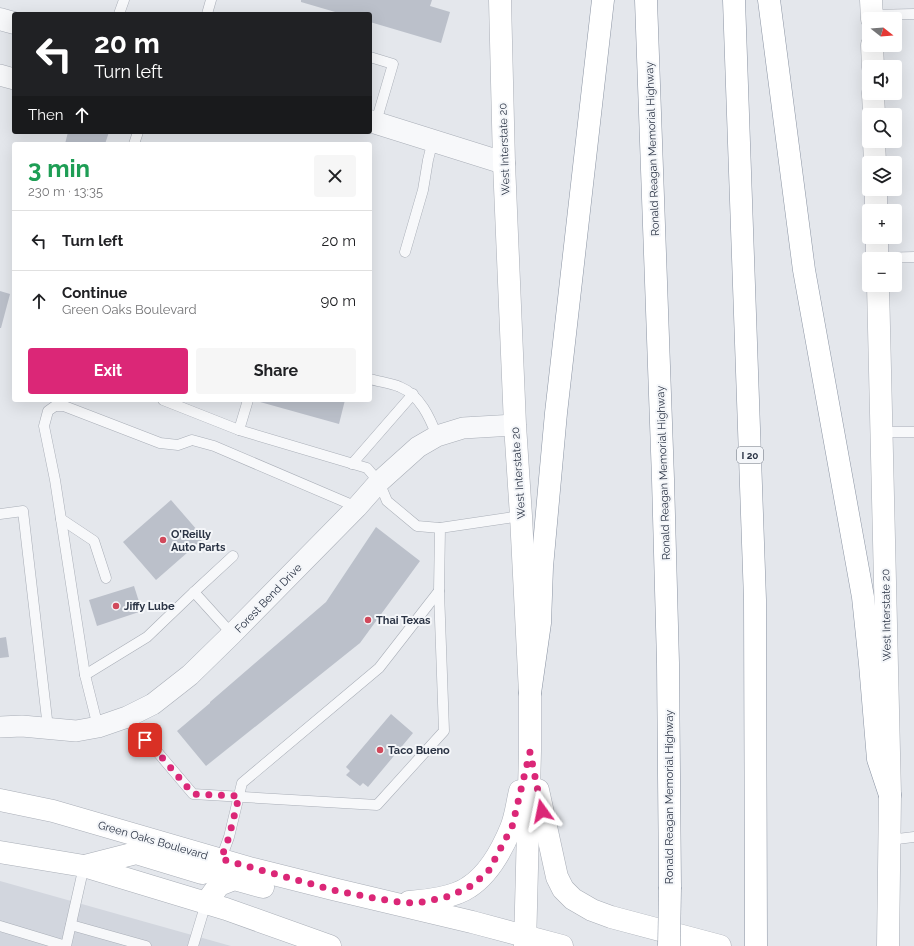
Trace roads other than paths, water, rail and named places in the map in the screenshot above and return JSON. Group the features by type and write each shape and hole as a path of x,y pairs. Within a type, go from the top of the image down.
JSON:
{"main road":[{"name":"West Interstate 20","path":"500,0 504,163 515,425 530,693 525,941"},
{"path":"530,693 540,623 542,567 556,413 603,0"},
{"name":"Ronald Reagan Memorial Highway","path":"646,0 668,647 669,946"},
{"name":"I 20","path":"734,0 755,600 756,946"},
{"path":"769,0 804,270 863,597 878,759 890,795"},
{"name":"West Interstate 20","path":"878,292 890,795 890,940"},
{"path":"373,898 405,903 422,902 446,897 468,888 488,872 512,827 530,752"},
{"path":"530,752 557,877 563,889 573,899 592,910 611,917 720,946"},
{"name":"Green Oaks Boulevard","path":"0,800 53,812 333,890 472,922 525,941 562,946"},
{"path":"0,852 84,866 216,906 330,946"},
{"path":"84,866 136,853 202,873 211,870 221,859"},
{"path":"216,906 219,885 234,879 294,896 333,890"},
{"path":"872,946 890,940"}],"street":[{"path":"0,19 12,22"},
{"path":"0,75 12,78"},
{"path":"373,122 504,163"},
{"name":"Forest Bend Drive","path":"0,727 22,726 76,731 98,727 127,717 154,704 190,675 357,507 379,482 418,447 437,436 463,428 515,425"}],"lane":[{"path":"120,12 124,0"},
{"path":"208,12 211,0"},
{"path":"871,11 914,14"},
{"path":"372,58 393,64 373,122"},
{"path":"405,252 424,190 428,160 433,140"},
{"path":"902,258 914,257"},
{"path":"372,380 401,387 412,394 430,418 437,436"},
{"path":"352,464 412,394"},
{"path":"168,402 239,430 367,468 379,482 386,501 417,526 440,528 521,516"},
{"path":"239,430 247,402"},
{"path":"98,727 85,675 55,480 44,426 48,411 55,406 64,406 160,443 178,445 192,440 214,446 357,507"},
{"path":"881,432 914,432"},
{"path":"0,514 23,511 48,728"},
{"path":"61,519 94,541 106,578"},
{"path":"127,717 136,732 154,748 193,794 377,805 444,731 439,591 440,528"},
{"path":"85,675 147,638 232,556"},
{"path":"221,859 229,837 242,783 379,668 439,591"},
{"path":"194,592 232,634"},
{"path":"889,840 914,837"},
{"path":"0,926 66,946 84,866"},
{"path":"193,946 216,906"},
{"path":"71,925 146,946"}],"place":[{"name":"O'Reilly Auto Parts","path":"163,540"},
{"name":"Jiffy Lube","path":"116,606"},
{"name":"Thai Texas","path":"368,620"},
{"name":"Taco Bueno","path":"380,750"}]}
